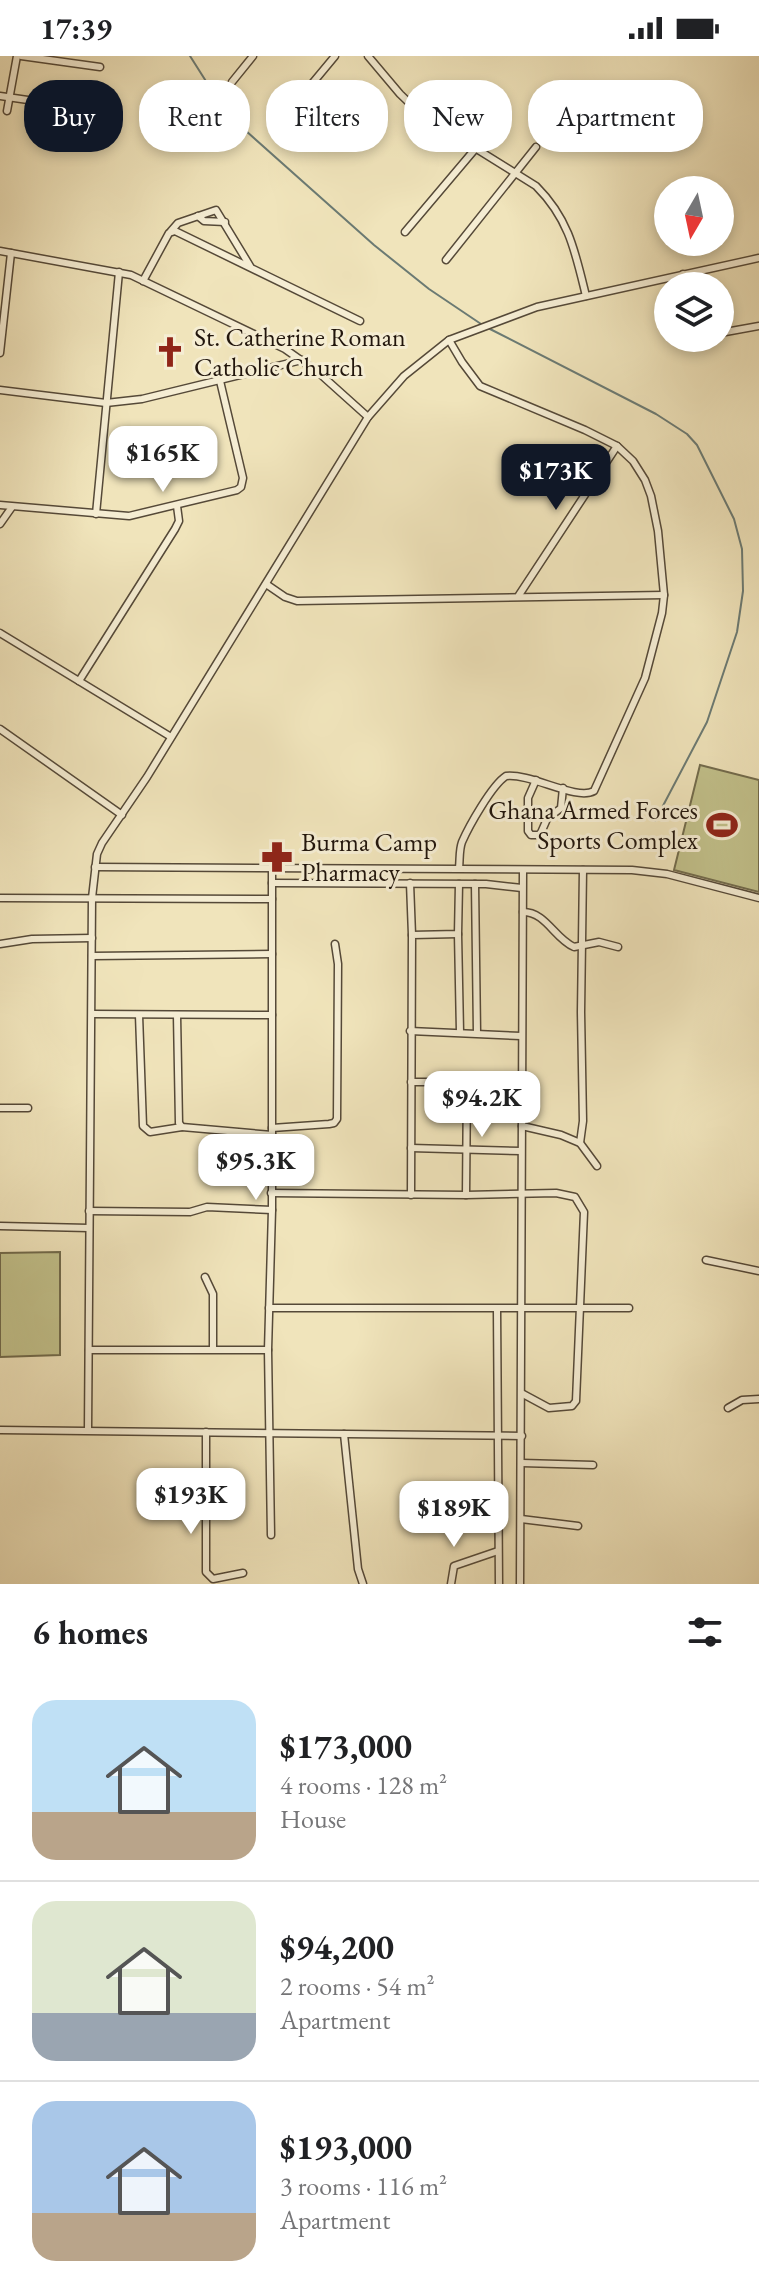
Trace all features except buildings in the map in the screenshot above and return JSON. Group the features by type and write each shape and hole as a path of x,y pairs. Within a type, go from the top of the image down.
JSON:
{"street":[{"path":"7,111 19,56 100,67"},
{"path":"234,80 253,56"},
{"path":"315,80 335,56"},
{"path":"368,56 404,98"},
{"path":"0,96 24,99"},
{"path":"405,232 473,152"},
{"path":"482,152 536,186 560,214 574,245 586,296"},
{"path":"446,260 532,152"},
{"path":"143,281 178,223 216,210 250,266"},
{"path":"198,216 204,221 225,222"},
{"path":"171,231 360,321"},
{"path":"229,256 239,247"},
{"path":"0,251 119,272 143,281 285,349 368,417"},
{"path":"0,353 11,253"},
{"path":"692,272 759,258"},
{"path":"96,514 119,272"},
{"path":"88,1430 92,898 95,867 102,843 368,417 404,376 449,340 493,323 537,307 654,281"},
{"path":"734,330 759,326"},
{"path":"449,340 480,386 585,430 617,446 633,461 651,496 664,595 645,678 598,785 590,794 513,775 500,780 461,844 459,868"},
{"path":"0,390 106,403 142,399 302,360"},
{"path":"0,505 129,516 237,490 243,483 220,381"},
{"path":"519,595 617,446"},
{"path":"79,681 175,529 179,521 177,506"},
{"path":"0,524 12,507"},
{"path":"266,584 297,601 664,595"},
{"path":"0,633 171,737"},
{"path":"0,729 122,815"},
{"path":"536,780 528,798 528,831 531,835 540,835 547,819 561,808 563,788"},
{"path":"95,867 632,870 667,874 759,898"},
{"path":"271,1535 268,1350 272,1210 272,869"},
{"path":"580,1143 583,1121 583,870"},
{"path":"520,1584 523,871"},
{"path":"272,883 475,884 522,888"},
{"path":"410,883 411,1195"},
{"path":"459,884 460,1032"},
{"path":"475,884 477,1033"},
{"path":"0,898 272,899"},
{"path":"523,912 535,913 568,945 599,942 618,947"},
{"path":"412,935 458,934"},
{"path":"0,944 32,939 92,938"},
{"path":"139,1015 143,1126 150,1132 182,1127 272,1132 336,1122 338,994 335,944"},
{"path":"92,956 272,954"},
{"path":"92,1014 272,1015"},
{"path":"177,1015 179,1123 182,1127"},
{"path":"410,1031 521,1036"},
{"path":"411,1082 521,1082"},
{"path":"466,1195 467,1082"},
{"path":"0,1108 28,1108"},
{"path":"522,1126 580,1143 597,1166"},
{"path":"411,1148 521,1151"},
{"path":"271,1193 565,1193 575,1197 584,1212 576,1401 572,1406 549,1408 523,1394"},
{"path":"89,1211 190,1212 207,1207 272,1210"},
{"path":"0,1226 89,1228"},
{"path":"706,1260 759,1271"},
{"path":"205,1277 213,1294 213,1349"},
{"path":"269,1308 629,1308"},
{"path":"497,1309 499,1584"},
{"path":"89,1350 268,1350"},
{"path":"728,1408 742,1400 759,1399"},
{"path":"0,1430 522,1436"},
{"path":"206,1432 206,1572 213,1579 243,1573"},
{"path":"344,1434 358,1569 363,1584"},
{"path":"522,1463 593,1465"},
{"path":"521,1519 578,1526"},
{"path":"451,1584 452,1572 459,1563 498,1551"}],"shaded area":[{"name":"Ghana Armed Forces Sports Complex","path":"700,765 759,780 759,892 674,870"},
{"path":"60,1252 60,1355 0,1357 0,1253"}],"waterway":[{"path":"190,56 236,122 374,245 429,289 484,326"},
{"path":"490,329 656,414 687,434 697,445 734,519 742,549 743,591 737,632 707,722 655,821"}],"place":[{"name":"St. Catherine Roman Catholic Church","path":"170,352"},
{"name":"Ghana Armed Forces Sports Complex","path":"722,825"},
{"name":"Burma Camp Pharmacy","path":"277,857"}]}
